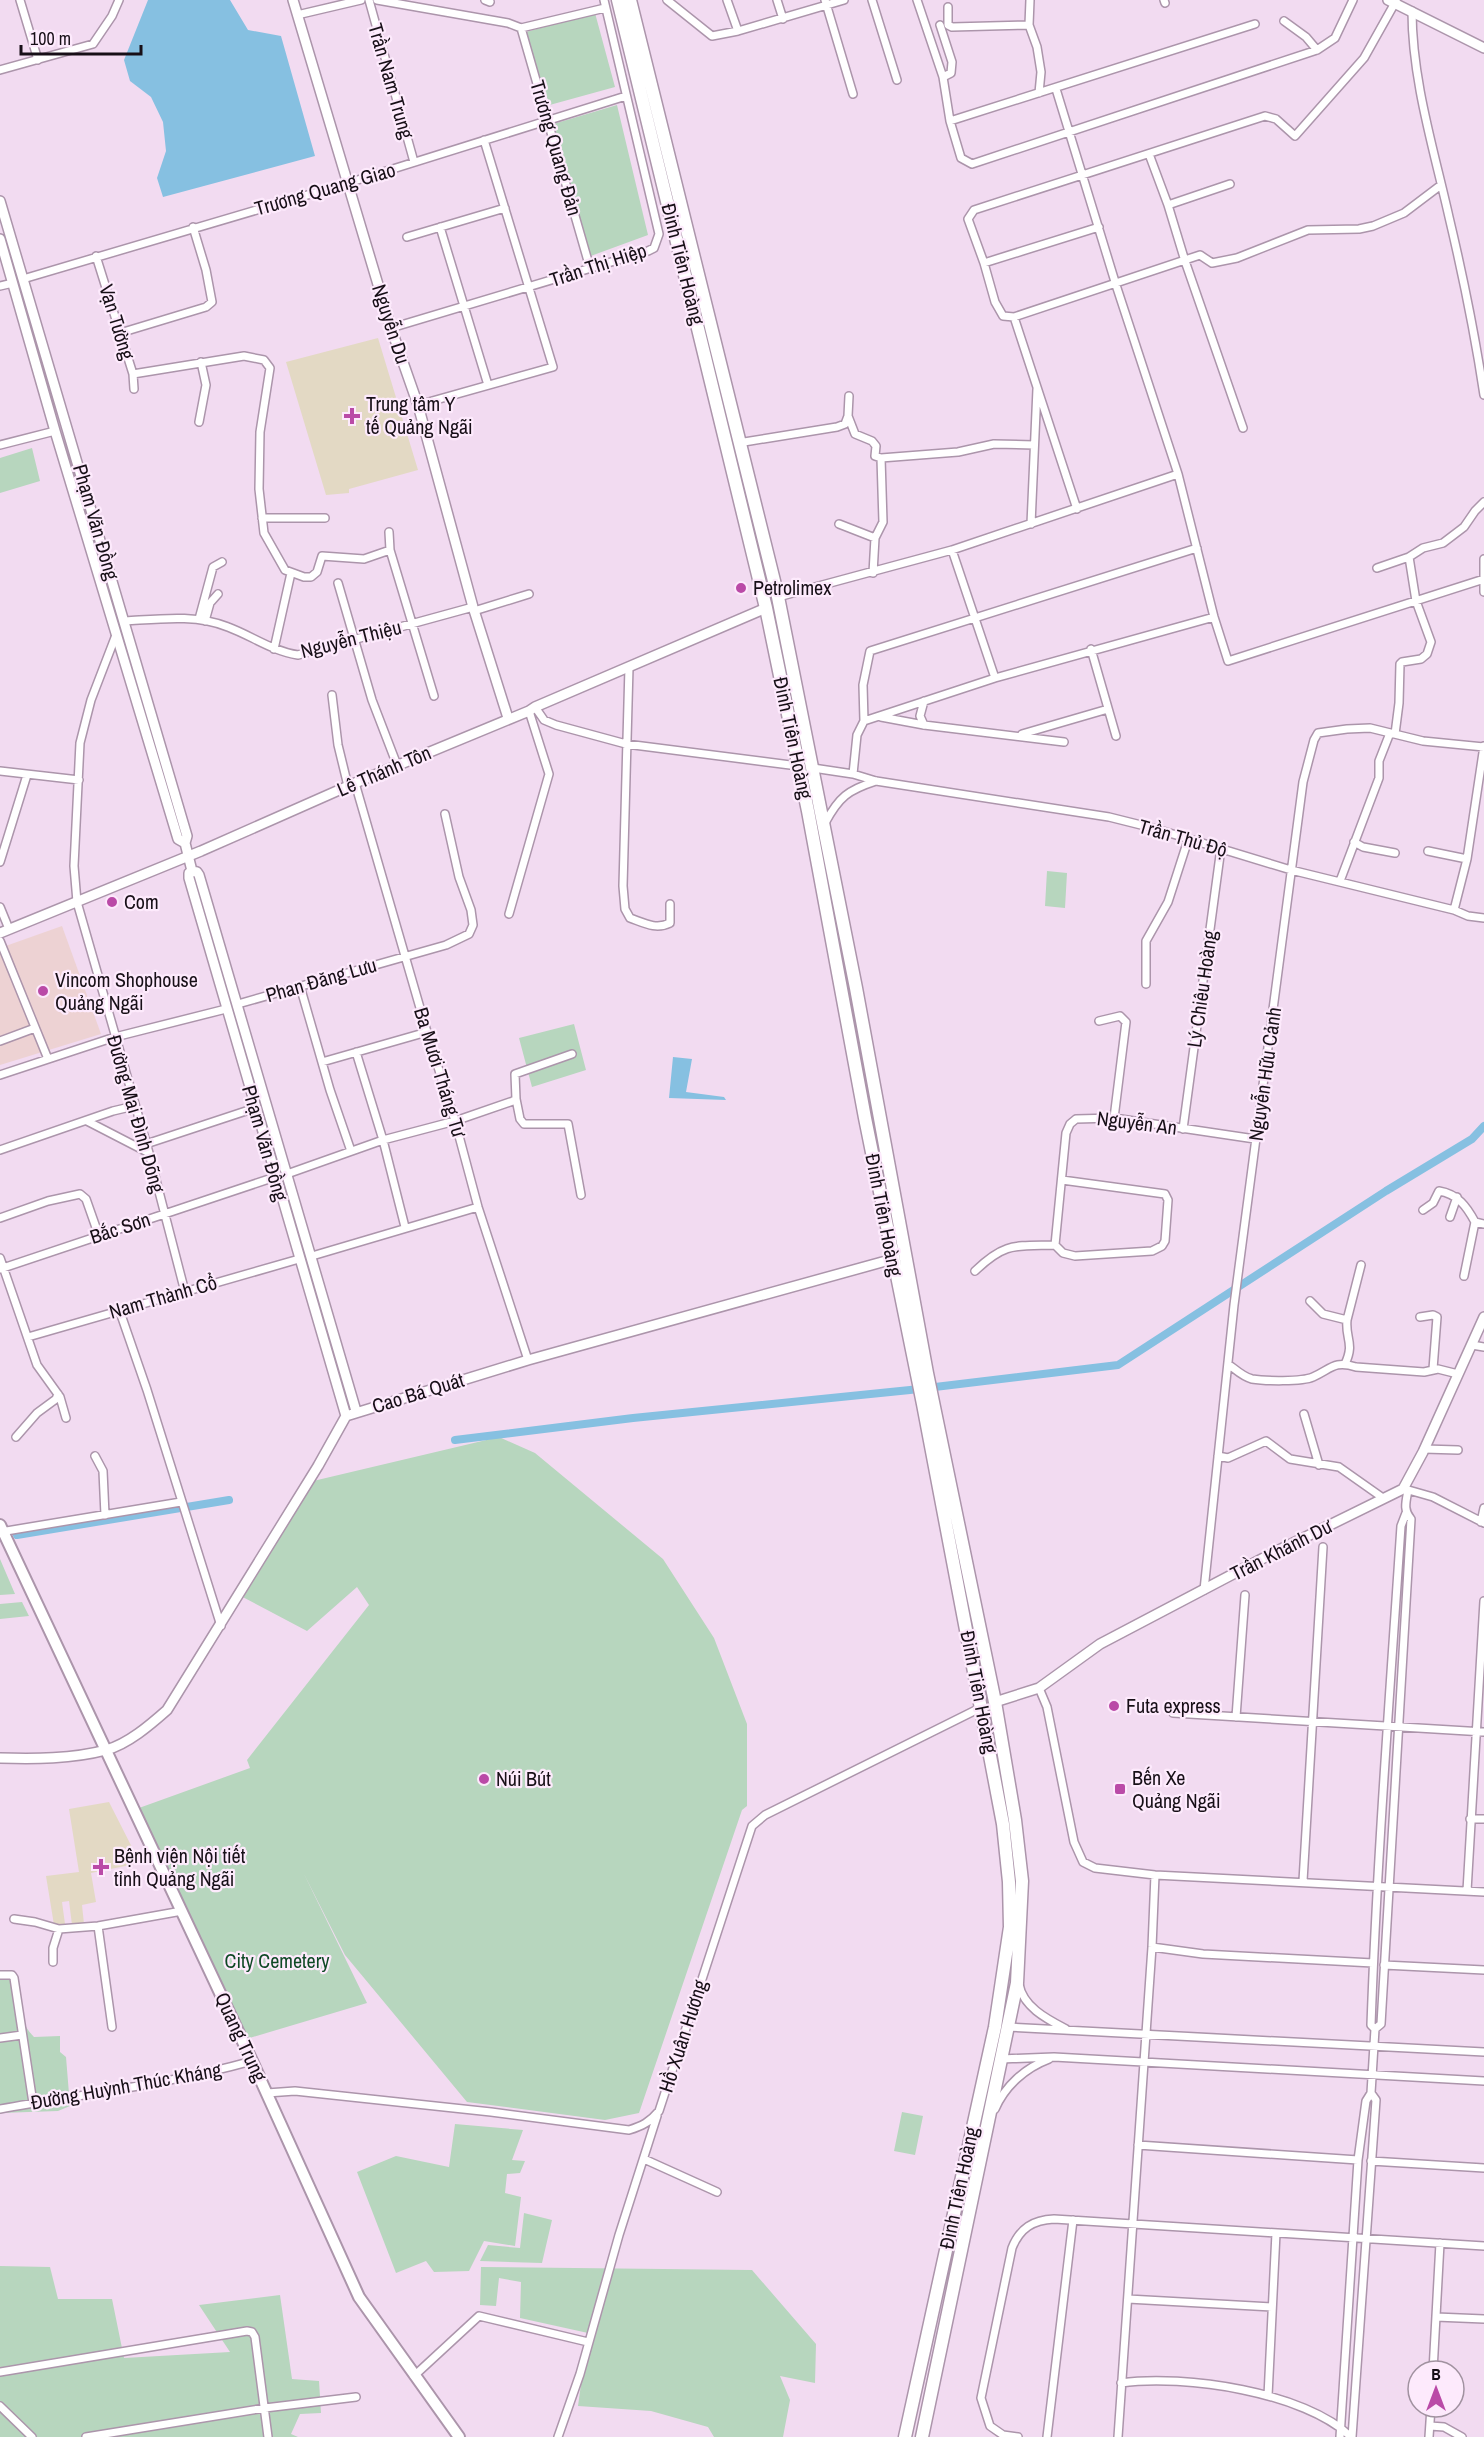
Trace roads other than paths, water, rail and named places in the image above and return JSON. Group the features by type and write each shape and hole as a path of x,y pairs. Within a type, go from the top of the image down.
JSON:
{"highway":[{"name":"Đinh Tiên Hoàng","path":"618,0 766,608 893,1259 922,1374 995,1702 1015,1820 1022,1881 1018,1975 922,2437"},
{"name":"Đinh Tiên Hoàng","path":"630,0 778,597 856,988 922,1374"},
{"path":"766,608 778,597"},
{"path":"842,990 856,988"},
{"name":"Đinh Tiên Hoàng","path":"905,2437 992,2039 1010,1927 1004,1824 928,1402"},
{"path":"982,1707 995,1702"}],"main road":[{"name":"Quang Trung","path":"1,1530 107,1750 359,2296 459,2437"}],"street":[{"path":"20,0 38,60"},
{"path":"0,70 93,44 112,16 119,0"},
{"name":"Nguyễn Du","path":"293,0 392,328 418,405 473,609 508,718"},
{"path":"297,15 361,0"},
{"name":"Trần Nam Trung","path":"369,0 414,162"},
{"path":"376,0 508,23 520,28 605,4 626,96"},
{"path":"667,0 712,36 783,18 825,3 844,0"},
{"path":"728,0 738,31"},
{"path":"777,0 783,18"},
{"path":"872,0 897,80"},
{"path":"917,0 943,77 950,121 961,159 972,164 1317,50 1335,38 1353,0"},
{"path":"1030,0 1029,25 1037,47 1041,72 1039,93"},
{"path":"1441,185 1404,213 1373,226 1359,229 1308,230 1237,258 1212,263 1200,255 1116,285 1014,317 1004,316 995,302 968,219 974,210 1265,116 1276,119 1295,136 1364,58 1393,1 1484,48"},
{"path":"825,3 853,94"},
{"path":"948,7 948,25 952,27 1029,25"},
{"path":"1412,11 1412,48 1432,151 1466,294 1484,395"},
{"path":"1284,21 1306,37 1317,50"},
{"path":"950,121 1255,24"},
{"path":"939,26 952,68 951,73 943,77"},
{"name":"Trương Quang Đản","path":"520,28 590,268"},
{"path":"1056,89 1116,285 1178,474 1214,617 1228,661 1483,579"},
{"name":"Trương Quang Giao","path":"23,279 348,183 626,96"},
{"name":"Trần Thị Hiệp","path":"392,328 654,248 658,242 657,224 626,96"},
{"path":"418,405 552,367 484,140"},
{"path":"1149,154 1243,428"},
{"path":"1168,205 1230,184"},
{"name":"Phạm Văn Đồng","path":"0,201 126,621 187,836 184,843 192,871 189,878 346,1416"},
{"path":"406,237 505,208"},
{"path":"120,333 197,310 212,302 206,270 193,227"},
{"path":"440,227 488,385"},
{"path":"984,263 1100,227"},
{"name":"Phạm Văn Đồng","path":"0,239 141,721 178,840 184,843"},
{"name":"Vạn Tường","path":"96,256 133,374 134,389"},
{"path":"0,286 23,279"},
{"path":"1014,317 1077,509"},
{"path":"133,374 201,362 254,356 264,360 270,368 261,432 259,489 264,533 274,547 280,565 291,573 304,577 314,575 322,556 364,559 390,550"},
{"path":"199,422 206,385 201,362"},
{"path":"1031,524 1037,383"},
{"path":"849,396 848,417 855,434 872,441 876,446 875,456 880,458 957,452 994,444 1034,445"},
{"path":"738,443 837,427 844,424 848,417"},
{"path":"0,445 55,431 68,425"},
{"path":"873,573 875,538 883,522 880,458"},
{"path":"778,597 952,550 1178,474"},
{"path":"1377,568 1409,557 1423,548 1443,543 1464,527 1475,510 1484,502"},
{"path":"262,518 325,518"},
{"path":"839,524 875,538"},
{"path":"389,532 390,550 434,696"},
{"path":"853,774 857,735 864,721 863,685 870,651 975,620 1197,548"},
{"path":"952,550 994,678"},
{"path":"1340,881 1379,778 1378,761 1392,733 1400,703 1400,664 1421,659 1430,648 1431,642 1416,601 1409,557"},
{"path":"1484,559 1484,592"},
{"path":"202,620 211,574 217,563 222,562"},
{"path":"98,575 111,572"},
{"path":"274,649 291,573"},
{"path":"338,583 372,700 397,765"},
{"path":"202,620 210,603 218,594"},
{"name":"Nguyễn Thiệu","path":"126,621 202,620 228,627 274,649 298,655 529,594"},
{"name":"Lê Thánh Tôn","path":"4,931 188,856 766,608"},
{"path":"864,721 1091,649 1214,617"},
{"name":"Đường Mai Đình Dõng","path":"116,634 91,700 79,755 80,780 74,855 77,902 149,1153 184,1292"},
{"path":"1091,649 1116,736"},
{"path":"629,667 623,886 625,909 630,918 661,927 670,923 670,904"},
{"name":"Ba Mươi Tháng Tư","path":"332,695 338,746 405,955 455,1121 478,1207 528,1360"},
{"path":"924,702 920,716 924,725"},
{"path":"532,709 544,720 556,725 626,744 798,766"},
{"path":"509,914 549,774 532,709"},
{"path":"1019,735 1108,709"},
{"path":"879,717 924,725 1064,742"},
{"path":"141,721 153,718"},
{"name":"Nguyễn Hữu Cảnh","path":"1228,1364 1291,870 1304,782 1314,740 1318,734 1347,729 1370,728 1392,733"},
{"path":"1392,733 1423,741 1484,746 1482,794 1454,910"},
{"name":"Trần Thủ Độ","path":"813,768 853,774 876,781 1109,817 1291,870 1454,910 1468,916 1484,918"},
{"path":"0,771 80,780"},
{"path":"0,862 27,775"},
{"path":"824,824 841,798 859,787 876,781"},
{"name":"Phan Đăng Lưu","path":"238,1004 459,940 469,934 473,929 471,910 459,877 445,814"},
{"path":"1146,984 1146,941 1168,902 1188,840"},
{"path":"1354,842 1363,847 1395,853"},
{"name":"Lý Chiêu Hoàng","path":"1183,1129 1221,848"},
{"path":"1428,851 1467,859"},
{"name":"Phạm Văn Đồng","path":"192,871 199,875 357,1411"},
{"path":"0,907 4,931"},
{"path":"0,941 48,1059"},
{"path":"300,986 351,1151"},
{"path":"0,1075 115,1037 238,1004"},
{"path":"1099,1021 1120,1016 1126,1022 1114,1118"},
{"path":"0,1041 35,1028"},
{"path":"322,1062 427,1032"},
{"path":"356,1052 383,1140 405,1227"},
{"path":"572,1054 515,1074 516,1099 520,1119 524,1124 568,1124 575,1152 581,1195"},
{"path":"275,1177 383,1140 455,1121 516,1099"},
{"path":"146,1144 267,1103"},
{"path":"0,1150 113,1110 134,1106"},
{"name":"Nguyễn An","path":"1054,1245 1066,1133 1070,1124 1078,1118 1114,1118 1255,1139"},
{"path":"87,1121 149,1153"},
{"name":"Bắc Sơn","path":"1,1268 275,1177"},
{"path":"975,1271 996,1252 1007,1247 1054,1245 1063,1253 1075,1256 1152,1251 1162,1246 1166,1234 1168,1200 1165,1194 1062,1179"},
{"path":"1423,1210 1433,1203 1439,1191 1456,1197 1468,1208 1475,1222 1464,1276"},
{"path":"0,1218 48,1201 80,1194 86,1199 99,1236"},
{"path":"1450,1217 1456,1197"},
{"path":"299,1259 478,1207"},
{"path":"1475,1222 1484,1224"},
{"path":"0,1258 1,1268 37,1365 58,1394 66,1418"},
{"name":"Nam Thành Cổ","path":"28,1337 299,1259"},
{"name":"Cao Bá Quát","path":"0,1758 64,1757 107,1750 134,1736 167,1710 221,1626 346,1416 528,1360 893,1259"},
{"path":"1345,1364 1351,1345 1346,1327 1347,1320 1361,1265"},
{"path":"1310,1301 1323,1314 1347,1320"},
{"path":"119,1309 147,1390 221,1626"},
{"path":"1420,1317 1433,1315 1437,1317 1433,1369"},
{"path":"1375,2029 1371,2025 1387,1726 1401,1526 1407,1513 1406,1490 1484,1317"},
{"path":"323,1336 334,1334"},
{"path":"1472,1345 1484,1347"},
{"path":"1204,1590 1228,1364 1252,1379 1302,1380 1312,1378 1331,1366 1345,1364 1356,1367 1424,1372 1433,1369 1458,1374"},
{"path":"16,1437 37,1413 56,1399 58,1394"},
{"path":"1304,1414 1319,1465"},
{"path":"1218,1456 1228,1458 1266,1441 1290,1459 1339,1467 1383,1498"},
{"path":"1424,1449 1458,1450"},
{"path":"95,1456 103,1472 105,1515"},
{"path":"1406,1490 1433,1497 1482,1522 1484,1508"},
{"name":"Trần Khánh Dư","path":"995,1702 1039,1688 1100,1644 1275,1552 1383,1498 1406,1490"},
{"path":"1,1530 105,1515 183,1507"},
{"path":"1340,2437 1358,2160 1366,2101 1371,2093 1375,2029 1381,2024 1411,1519 1407,1513"},
{"path":"1303,1881 1323,1547"},
{"path":"1236,1717 1245,1595"},
{"path":"1467,1891 1484,1600"},
{"path":"1039,1688 1047,1707 1074,1842 1083,1862 1095,1868 1155,1875 1484,1892"},
{"name":"Hồ Xuân Hương","path":"267,2093 295,2091 629,2130 651,2120 659,2111 752,1826 765,1815 982,1707"},
{"path":"1173,1713 1484,1732"},
{"path":"1470,1819 1484,1820"},
{"path":"1118,2437 1155,1875"},
{"path":"14,1919 36,1922 59,1929 98,1926 182,1911"},
{"path":"98,1926 112,2027"},
{"path":"53,1962 53,1948 59,1929"},
{"path":"1152,1947 1203,1954 1374,1962"},
{"path":"1384,1965 1484,1970"},
{"path":"0,1975 12,1975 14,1978 33,2103"},
{"path":"1018,1975 1020,1990 1034,2009 1043,2018 1071,2031"},
{"path":"1007,2027 1484,2052"},
{"path":"0,2038 22,2035"},
{"path":"1001,2060 1054,2057 1484,2081"},
{"path":"988,2126 1006,2088 1041,2062 1054,2057"},
{"name":"Đường Huỳnh Thúc Kháng","path":"0,2109 127,2089 214,2072 252,2061"},
{"path":"1352,2437 1376,2100 1371,2093"},
{"path":"558,2437 580,2374 659,2111"},
{"path":"1138,2145 1358,2160"},
{"path":"644,2159 717,2192"},
{"path":"1371,2162 1484,2168"},
{"path":"1018,2437 1003,2434 990,2426 981,2398 1012,2247 1017,2236 1034,2222 1044,2219 1073,2220 1484,2246"},
{"path":"1047,2437 1073,2220"},
{"path":"1268,2396 1276,2233"},
{"path":"1434,2359 1440,2243"},
{"path":"1128,2300 1272,2307"},
{"path":"414,2376 479,2316 588,2342"},
{"path":"1436,2316 1484,2319"},
{"path":"0,2372 252,2332 255,2337 268,2437"},
{"path":"1121,2383 1179,2380 1258,2392 1340,2426 1352,2437"},
{"path":"87,2437 265,2408 356,2397"},
{"path":"0,2406 32,2437"},
{"path":"1429,2437 1430,2419"},
{"path":"1430,2426 1444,2427 1462,2437"}],"water":[{"path":"148,0 230,0 248,30 281,36 315,156 163,197 157,178 166,151 163,122 151,97 130,81 124,60"},
{"path":"673,1057 692,1059 686,1092 724,1097 726,1100 669,1098"}],"waterway":[{"path":"455,1440 633,1418 910,1390 1118,1365 1386,1191 1472,1139 1484,1126"},
{"path":"17,1535 229,1500"}],"place":[{"name":"Trung tâm Y tế Quảng Ngãi","path":"352,416"},
{"name":"Petrolimex","path":"741,588"},
{"name":"Com","path":"112,902"},
{"name":"Vincom Shophouse Quảng Ngãi","path":"43,991"},
{"name":"Futa express","path":"1114,1706"},
{"name":"Núi Bút","path":"484,1779"},
{"name":"Bến Xe Quảng Ngãi","path":"1120,1789"},
{"name":"Bệnh viện Nội tiết tỉnh Quảng Ngãi","path":"101,1867"}],"park label":[{"name":"City Cemetery","path":"277,1961"}]}
